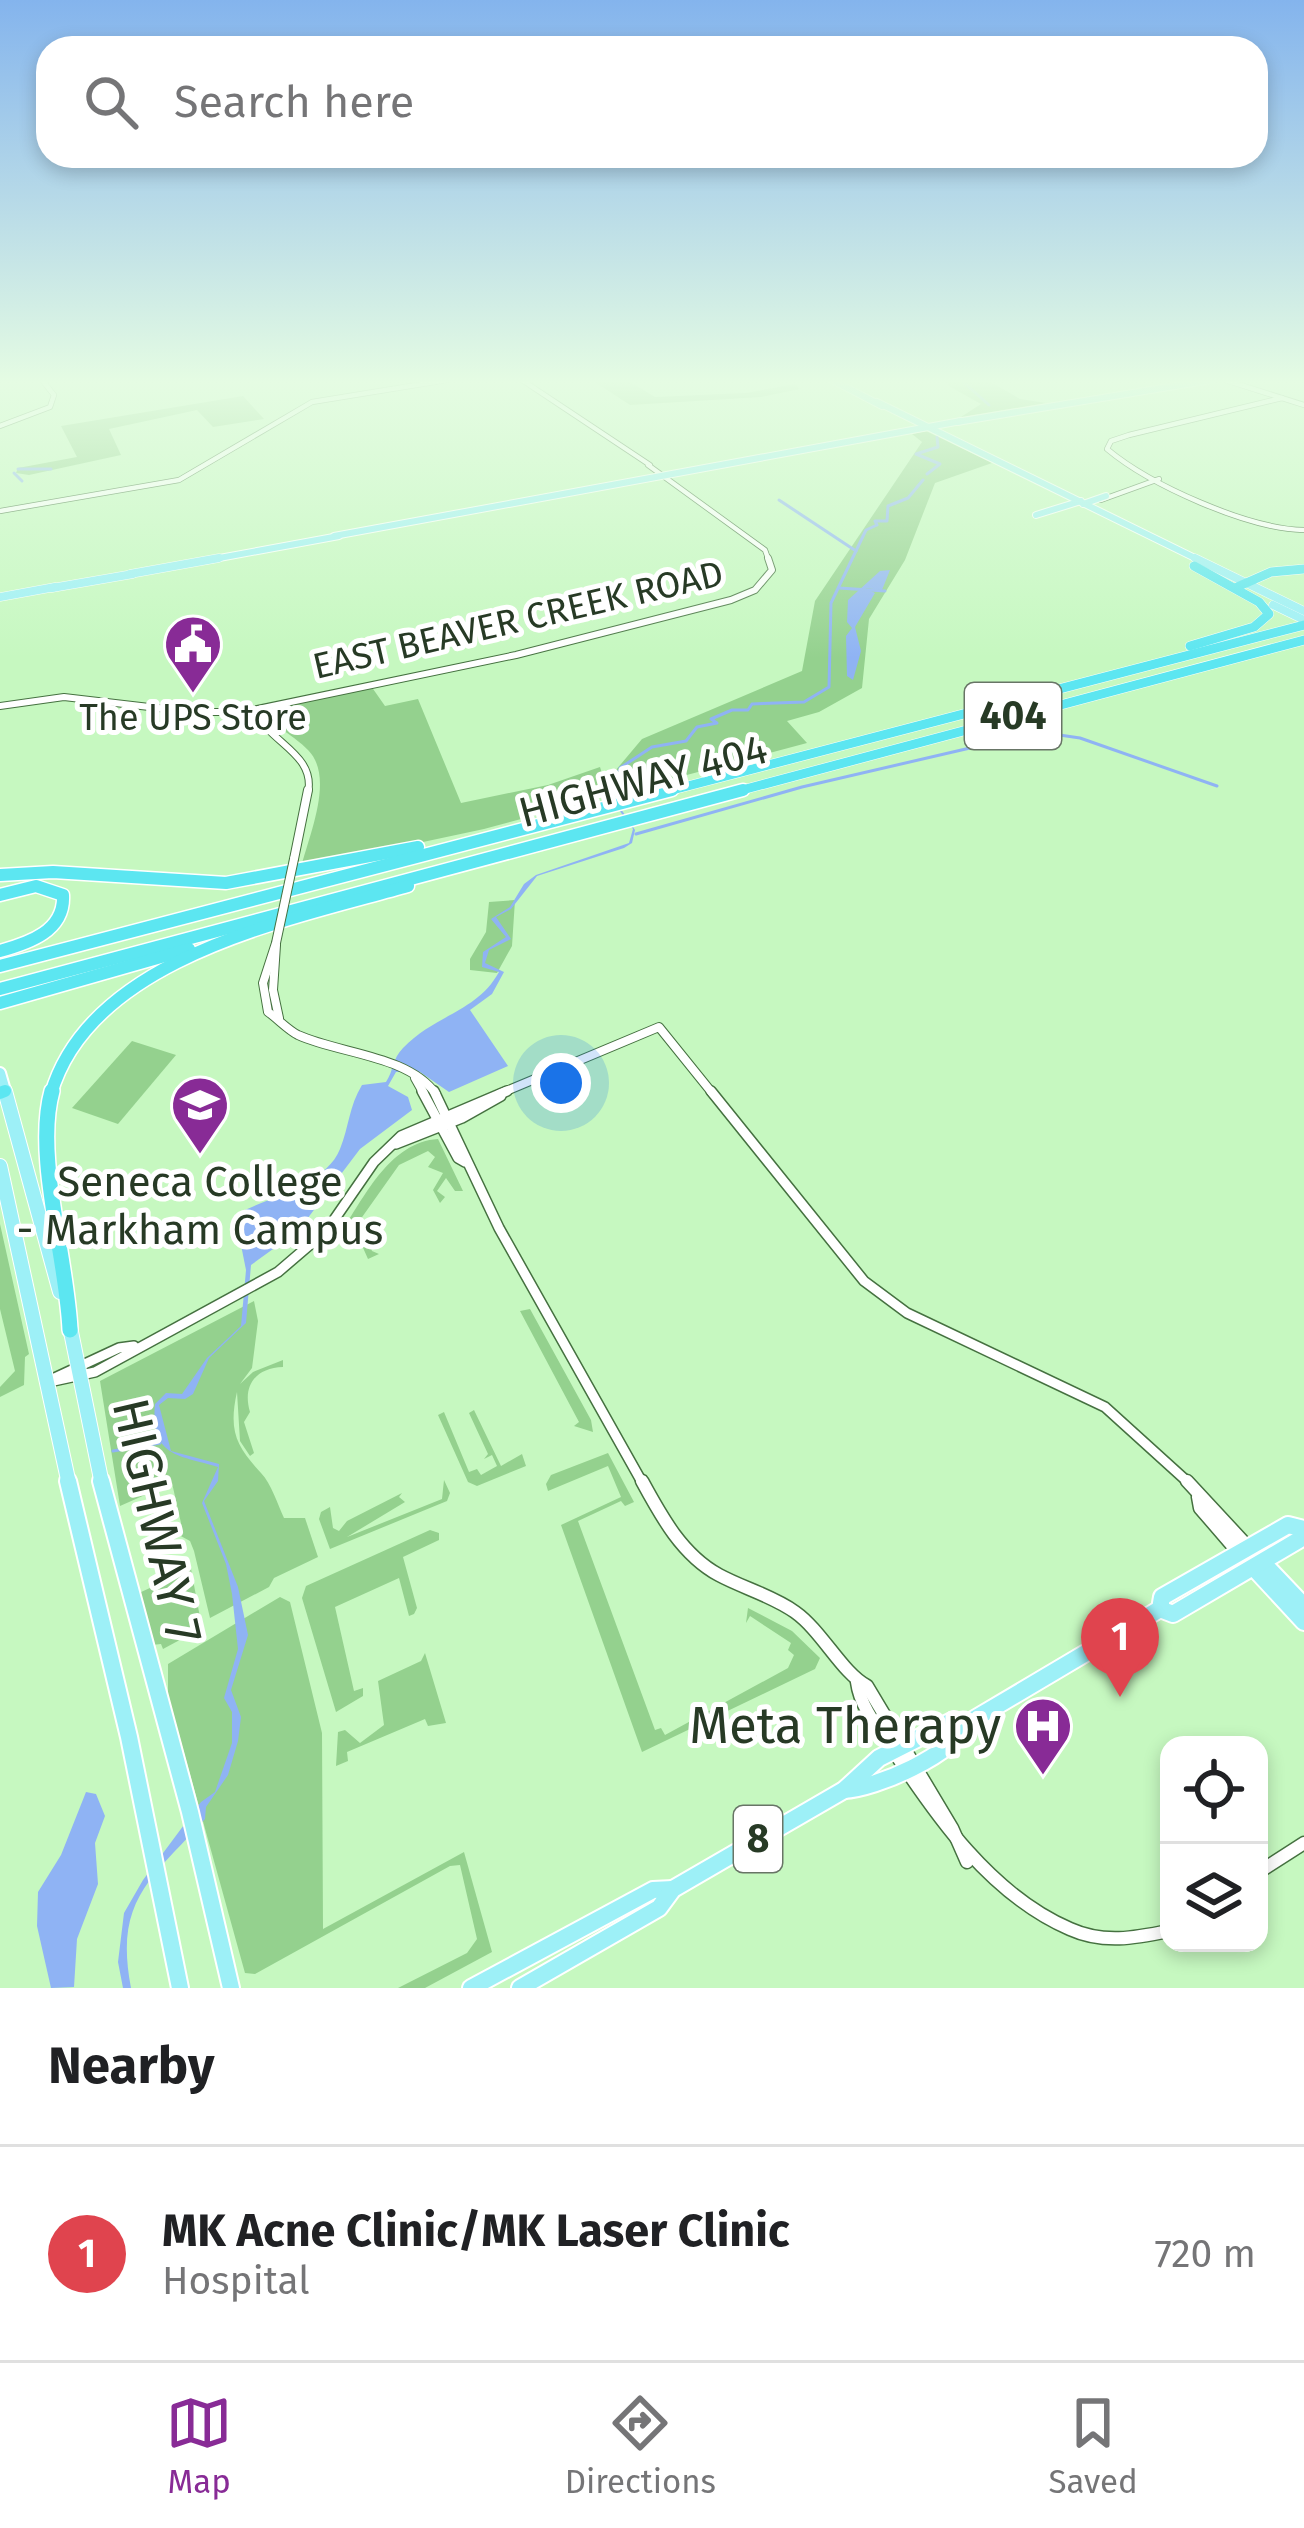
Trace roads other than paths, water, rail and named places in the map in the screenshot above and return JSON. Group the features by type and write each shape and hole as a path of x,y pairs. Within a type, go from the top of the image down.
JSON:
{"highway":[{"path":"1044,692 1268,619 1259,602 1194,566"},
{"path":"1240,585 1271,572 1304,571"},
{"path":"1266,594 1260,589 1263,581 1304,571"},
{"name":"HIGHWAY 404","path":"0,959 92,941 1302,621"},
{"name":"HIGHWAY 404","path":"0,991 1304,641"},
{"path":"0,875 40,872 226,883 514,830"},
{"path":"0,1004 562,837"},
{"path":"0,895 46,886 66,902 48,930 0,959"},
{"path":"70,1330 66,1266 45,1142 52,1087 69,1051 93,1020 159,969 312,915"}],"main road":[{"path":"0,597 680,473"},
{"path":"1020,473 1194,566 1266,594 1302,621"},
{"path":"1021,473 1302,621"},
{"path":"1036,515 1106,496"},
{"path":"1063,511 1080,510 1103,518"},
{"name":"HIGHWAY 7","path":"0,1073 70,1330 118,1557 199,1846 231,1988"},
{"name":"HIGHWAY 7","path":"0,1166 88,1580 153,1847 180,1988"},
{"name":"8","path":"520,1988 659,1908 673,1889 844,1790 861,1792 903,1758 962,1735 966,1724 1160,1610 1173,1614 1260,1567 1304,1533 1288,1525 1162,1597 1160,1610"},
{"path":"1260,1567 1304,1606"},
{"path":"1260,1567 1304,1622"},
{"name":"8","path":"471,1988 652,1890 673,1889"}],"street":[{"path":"0,511 179,480 191,473"},
{"name":"EAST BEAVER CREEK ROAD","path":"225,713 516,655 731,600 761,586 772,570 768,554 659,473"},
{"path":"1144,473 1147,483"},
{"path":"1148,473 1260,525 1304,530"},
{"path":"1106,496 1160,478"},
{"path":"1132,487 1159,483 1178,487"},
{"name":"EAST BEAVER CREEK ROAD","path":"0,704 46,697 90,698 225,713 287,702"},
{"path":"255,710 259,724 294,748 310,777 262,993 268,1012 296,1034 415,1077 445,1121 458,1158 466,1163 620,1449 669,1530 713,1572 780,1602 812,1625 856,1681 867,1686 903,1758 996,1903"},
{"path":"47,1381 135,1346 278,1272 327,1230 374,1162 395,1144 659,1027 864,1281 907,1313 1105,1407 1168,1461 1198,1496 1200,1508 1260,1567"},
{"path":"1268,1866 1304,1843"},
{"path":"1107,1955 1127,1954 1160,1936"}],"water":[{"path":"890,570 882,590 865,588 875,593 855,627 861,651 853,680 847,676 846,636 852,628 847,622 848,600 880,571"},
{"path":"620,768 609,791 635,830 632,843 537,876 511,909 496,917 511,939 489,950 485,963 504,972 492,994 470,1010 508,1066 449,1092 420,1072 396,1072 388,1086 408,1097 412,1110 360,1149 298,1231 251,1265 246,1323 209,1358 193,1394 185,1399 168,1398 159,1405 171,1451 219,1464 218,1481 204,1501 238,1587 248,1635 231,1690 241,1717 228,1775 206,1807 205,1819 141,1893 128,1933 131,1988 123,1988 118,1962 124,1913 201,1802 215,1792 232,1743 232,1712 224,1698 238,1649 226,1564 202,1503 218,1467 180,1456 170,1451 163,1444 157,1435 155,1404 166,1393 182,1394 207,1358 241,1326 246,1270 235,1215 322,1172 340,1149 362,1085 386,1082 403,1048 490,985 499,972 482,967 483,952 506,937 491,919 510,907 524,884 536,875 629,843 633,829 605,791 607,781"},
{"path":"86,1792 96,1794 105,1816 95,1843 98,1884 77,1939 74,1987 51,1988 37,1926 38,1892 61,1855"}],"waterway":[{"path":"14,473 22,481"},
{"path":"856,551 866,530 877,525 875,521 887,521 888,506 908,498 923,480"},
{"path":"779,500 856,551"},
{"path":"620,768 652,747 686,741 697,727 717,723 711,719 732,710 748,710 752,704 804,702 829,687 831,603 856,551"},
{"path":"839,588 885,591"},
{"path":"636,834 802,787 1039,732 1080,738 1217,786"},
{"path":"113,1451 160,1443"}],"place":[{"name":"The UPS Store","path":"193,695"},
{"name":"Seneca College - Markham Campus","path":"200,1156"},
{"name":"MK Acne Clinic/MK Laser Clinic","path":"1120,1697"},
{"name":"Meta Therapy","path":"1043,1777"}]}
